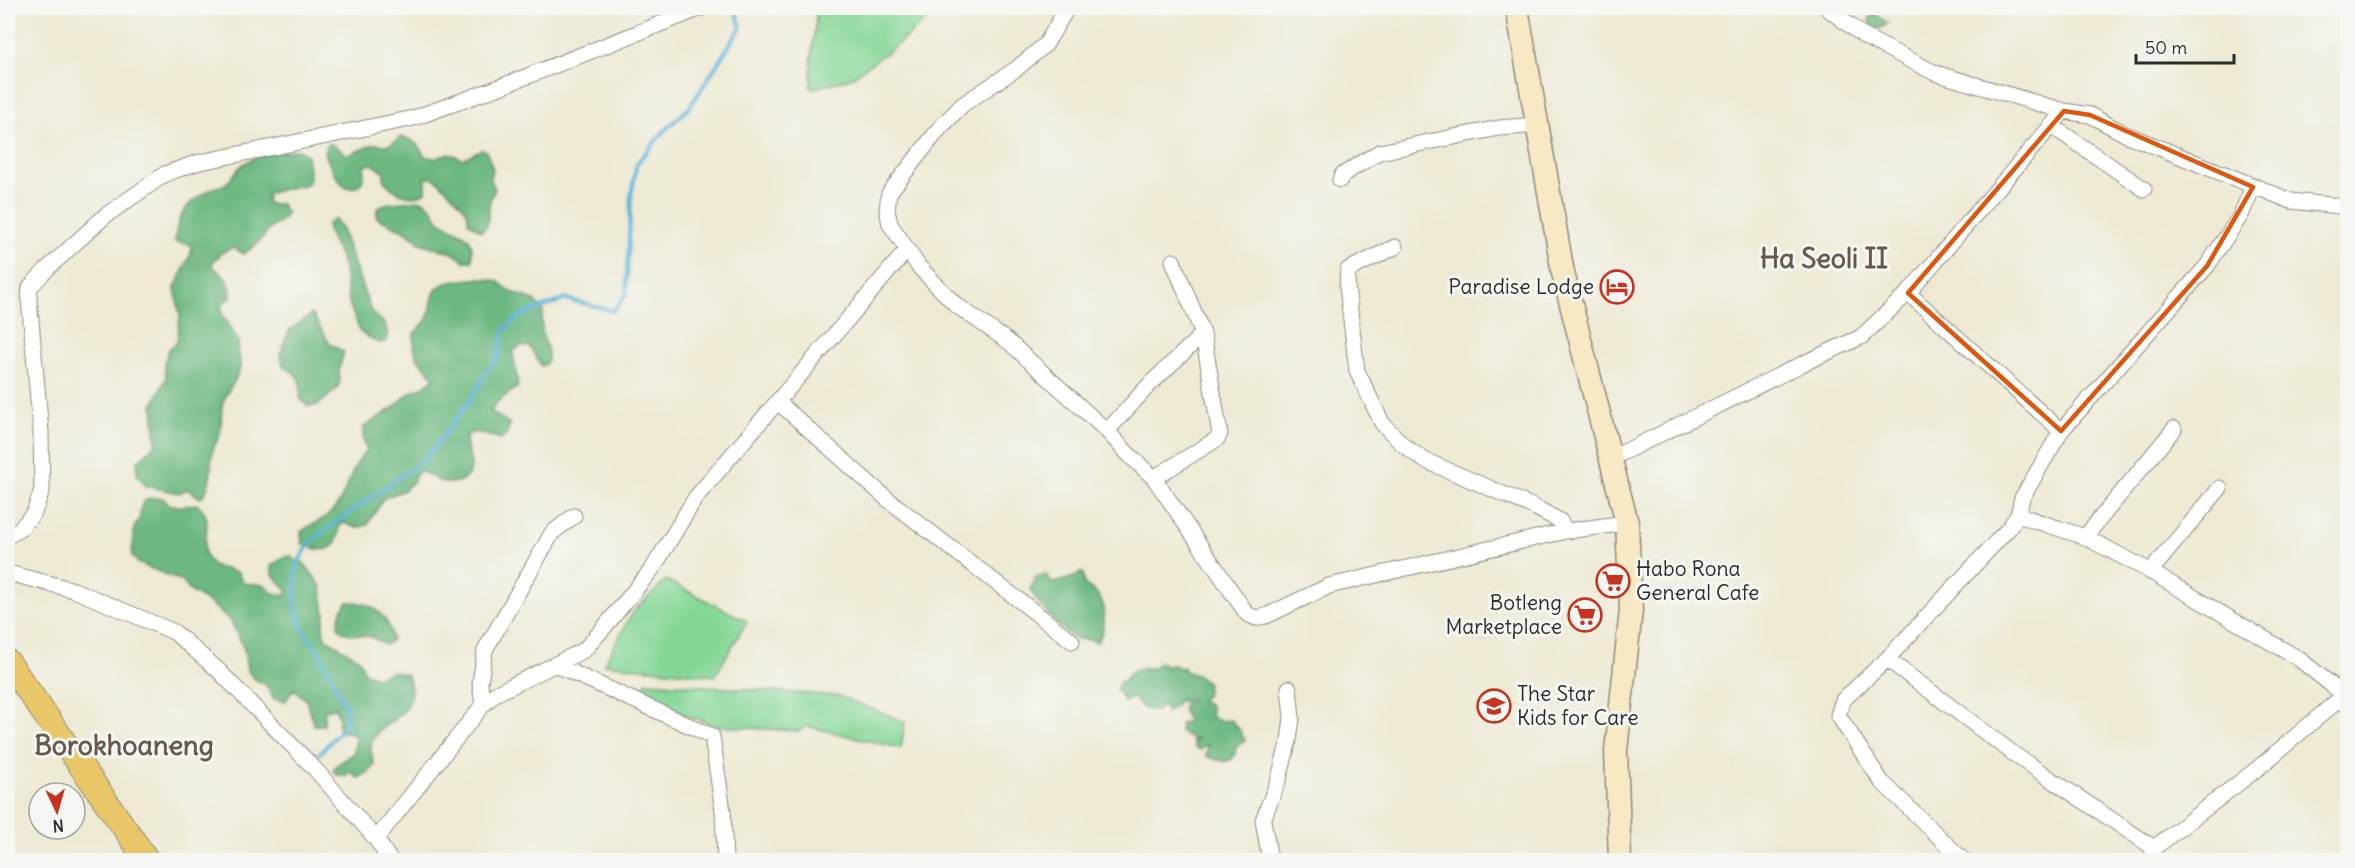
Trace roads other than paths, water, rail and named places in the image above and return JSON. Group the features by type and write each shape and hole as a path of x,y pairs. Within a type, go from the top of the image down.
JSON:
{"main road":[{"path":"1517,8 1563,273 1627,523 1631,610 1616,751 1620,861"},
{"path":"8,662 144,859"}],"street":[{"path":"8,536 20,529 34,513 42,490 41,432 28,299 30,287 105,216 165,174 196,163 414,118 508,84 701,8"},
{"path":"1067,8 1046,44 1016,69 962,105 939,129 889,194 887,210 890,224 906,251 956,305 1010,342 1154,477 1246,614 1256,618 1266,616 1329,586 1566,531 1627,523"},
{"path":"1827,8 1865,37 1935,73 2064,111 2090,116 2126,134 2291,201 2348,207"},
{"path":"1612,459 1861,337 1908,293 2064,111"},
{"path":"1340,180 1342,175 1379,152 1499,128 1538,124"},
{"path":"2052,126 2144,189"},
{"path":"1963,861 1881,781 1838,715 1843,700 1887,659 2009,528 2018,515 2022,498 2061,431 2207,266 2241,215 2253,187"},
{"path":"1395,247 1348,270 1347,286 1357,371 1382,423 1402,444 1424,460 1536,508 1560,521 1566,531"},
{"path":"376,839 483,705 495,694 584,650 653,567 696,498 906,251"},
{"path":"1154,477 1220,435 1203,334 1173,261"},
{"path":"1908,293 2061,431"},
{"path":"1107,431 1150,384 1203,334"},
{"path":"778,402 886,498 1072,641"},
{"path":"2085,537 2174,429"},
{"path":"2150,572 2220,488"},
{"path":"1887,659 2152,854 2346,693 2299,659 2150,572 2085,537 2018,515"},
{"path":"483,705 480,683 485,650 552,533 574,516"},
{"path":"8,573 74,590 174,632 225,677 315,769 376,839 390,861"},
{"path":"556,665 711,736 723,811 725,861"},
{"path":"1270,861 1263,820 1279,778 1289,740 1293,718 1289,688"}],"waterway":[{"path":"319,754 346,725 346,707 318,651 303,630 295,604 296,566 311,541 426,458 466,406 499,354 504,329 523,314 566,299 613,311 626,295 631,196 637,163 664,131 689,108 741,27 735,8"}],"place":[{"name":"Paradise Lodge","path":"1617,287"},
{"name":"Habo Rona General Cafe","path":"1613,581"},
{"name":"Botleng Marketplace","path":"1585,615"},
{"name":"The Star Kids for Care","path":"1494,706"}],"district":[{"name":"Ha Seoli II","path":"1824,259"},
{"name":"Borokhoaneng","path":"124,746"}]}
